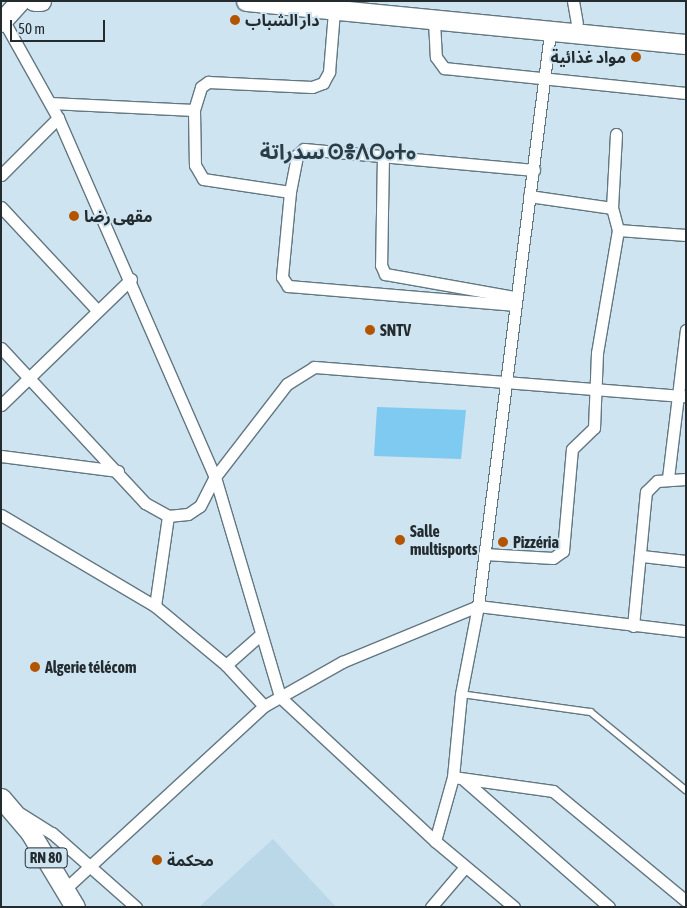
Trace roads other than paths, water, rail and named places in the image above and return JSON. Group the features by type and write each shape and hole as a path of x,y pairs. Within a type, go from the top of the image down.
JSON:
{"main road":[{"path":"2,19 20,1"},
{"path":"34,1 41,1"},
{"path":"246,1 550,33 686,44"},
{"path":"359,1 686,32"},
{"name":"RN 80","path":"8,804 75,907"}],"street":[{"path":"572,1 577,23"},
{"path":"290,192 203,180 195,165 194,110 201,88 208,82 312,87 323,83 329,72 334,11"},
{"path":"2,19 58,118 131,279 215,478 259,636 280,697 435,841 514,907"},
{"path":"434,21 436,56 444,68 544,76 686,93"},
{"path":"435,841 458,778 461,694 478,606 506,380 513,301 534,170 550,33"},
{"path":"50,103 194,110"},
{"path":"1,175 58,118"},
{"path":"484,554 553,558 563,551 572,449 593,432 594,388 618,230 612,208 616,134"},
{"path":"513,301 288,286 282,277 290,192 297,155 304,149 534,170"},
{"path":"383,155 381,265 385,274 513,301"},
{"path":"529,196 612,208"},
{"path":"1,207 96,309"},
{"path":"618,230 686,235"},
{"path":"1,406 29,375 96,309 131,279"},
{"path":"668,478 681,395 686,330"},
{"path":"1,348 29,375 145,503 168,516 188,514 200,506 215,478 287,384 314,367 506,380 681,395"},
{"path":"1,456 118,471"},
{"path":"633,626 642,556 646,492 653,483 668,478 686,479"},
{"path":"1,515 155,606 226,665 264,706"},
{"path":"155,606 168,516"},
{"path":"642,556 686,561"},
{"path":"65,889 89,864 264,706 342,662 478,606 686,631"},
{"path":"226,665 259,636"},
{"path":"458,778 553,791 686,900"},
{"path":"458,778 609,907"},
{"path":"8,804 52,833 136,907"},
{"path":"431,907 466,867"}],"lane":[{"path":"461,694 590,712 686,790"}],"place":[{"name":"دار الشباب","path":"235,20"},
{"name":"مواد غذائية","path":"636,57"},
{"name":"مقهى رضا","path":"74,216"},
{"name":"SNTV","path":"370,330"},
{"name":"Salle multisports","path":"400,540"},
{"name":"Pizzéria","path":"503,542"},
{"name":"Algerie télécom","path":"35,667"},
{"name":"محكمة","path":"157,860"}],"district":[{"name":"سدراتة ⵙⴻⴷⵔⴰⵜⴰ","path":"338,151"}]}
